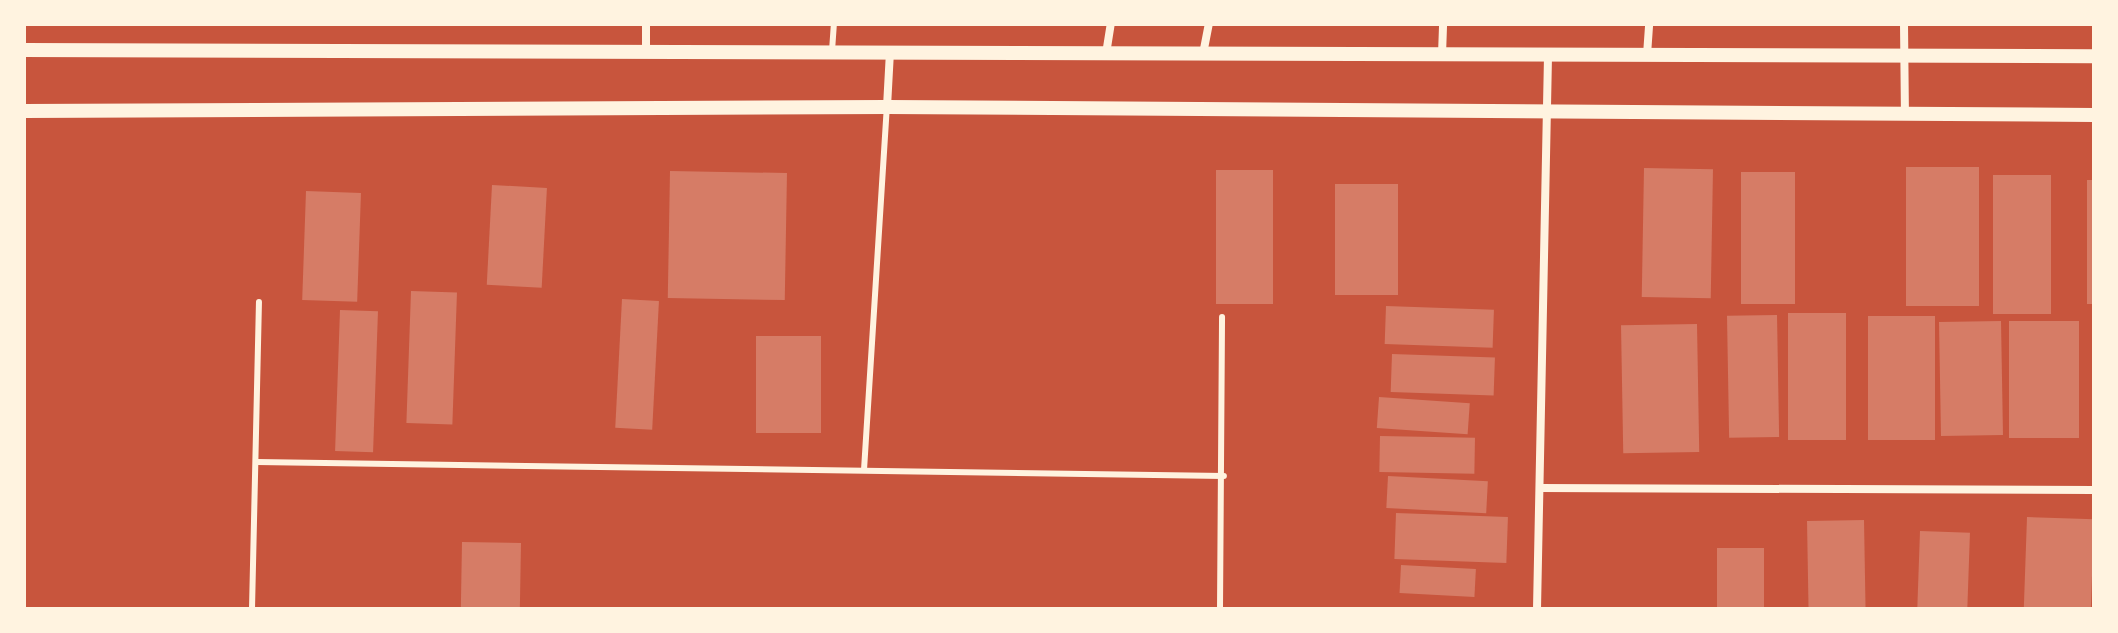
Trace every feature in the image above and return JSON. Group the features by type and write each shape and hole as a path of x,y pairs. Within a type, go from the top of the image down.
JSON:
{"street":[{"path":"646,24 646,52"},
{"path":"1106,54 1111,24"},
{"path":"1203,54 1209,24"},
{"path":"1442,56 1443,24"},
{"path":"1647,57 1649,24"},
{"path":"1904,24 1905,114"},
{"path":"24,50 2094,56"},
{"path":"887,107 890,51"},
{"path":"1537,609 1548,56"},
{"path":"24,111 887,107 1548,115 2094,115"},
{"path":"1540,488 2094,490"}],"lane":[{"path":"832,51 834,24"},
{"path":"864,470 887,107"},
{"path":"252,609 259,302"},
{"path":"1220,609 1224,476 1222,317"},
{"path":"257,462 1224,476"}],"building":[{"path":"1906,167 1979,167 1979,306 1906,306"},
{"path":"1644,168 1713,169 1711,298 1642,297"},
{"path":"1216,170 1273,170 1273,304 1216,304"},
{"path":"670,171 787,173 785,300 668,298"},
{"path":"1741,172 1795,172 1795,304 1741,304"},
{"path":"1993,175 2051,175 2051,314 1993,314"},
{"path":"2087,180 2094,180 2094,304 2087,304"},
{"path":"1335,184 1398,184 1398,295 1335,295"},
{"path":"492,185 547,188 542,288 487,285"},
{"path":"306,191 361,193 357,302 302,300"},
{"path":"411,291 457,293 452,425 406,423"},
{"path":"622,299 659,301 652,430 615,428"},
{"path":"1386,306 1494,310 1493,348 1385,344"},
{"path":"340,310 378,311 373,452 335,451"},
{"path":"1788,313 1846,313 1846,440 1788,440"},
{"path":"1777,315 1779,437 1729,438 1727,316"},
{"path":"1868,316 1935,316 1935,440 1868,440"},
{"path":"2001,321 2003,435 1941,436 1939,322"},
{"path":"2009,321 2079,321 2079,438 2009,438"},
{"path":"1697,324 1699,452 1623,453 1621,325"},
{"path":"756,336 821,336 821,433 756,433"},
{"path":"1392,354 1495,358 1494,396 1391,392"},
{"path":"1379,397 1470,403 1468,434 1377,428"},
{"path":"1380,436 1475,438 1474,474 1379,472"},
{"path":"1388,476 1488,481 1486,513 1386,508"},
{"path":"1396,513 1508,517 1506,563 1394,559"},
{"path":"2027,517 2094,519 2091,609 2024,609"},
{"path":"1864,520 1866,609 1809,609 1807,521"},
{"path":"1920,531 1970,533 1967,609 1917,609"},
{"path":"462,542 521,543 520,609 461,609"},
{"path":"1717,548 1764,548 1764,609 1717,609"},
{"path":"1401,565 1476,569 1474,597 1400,593"}]}
